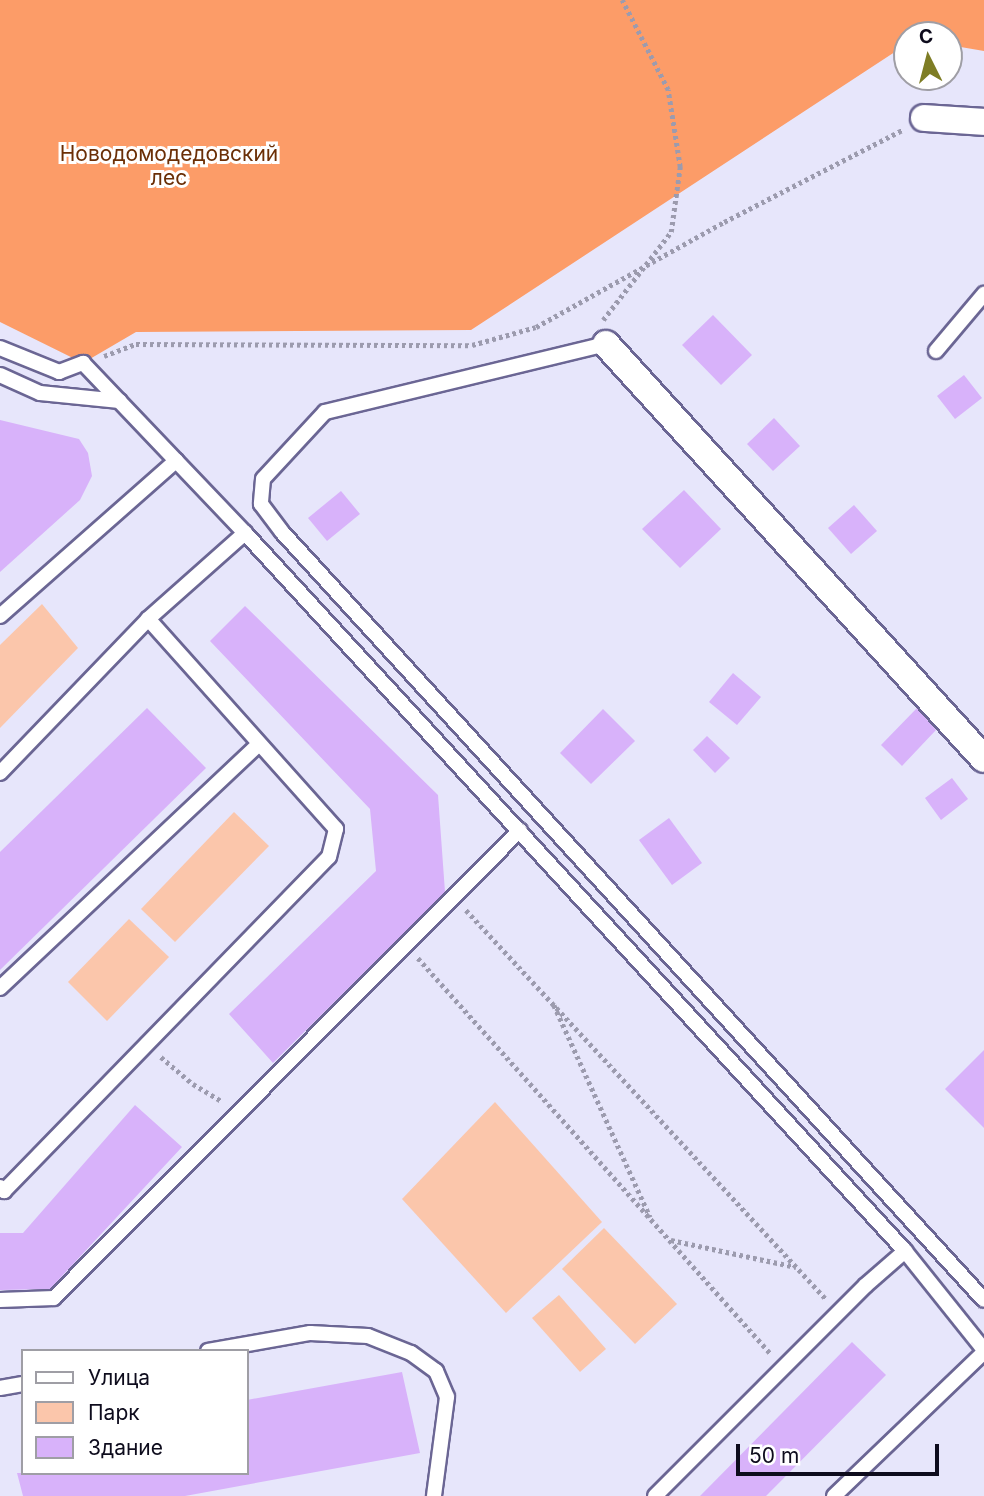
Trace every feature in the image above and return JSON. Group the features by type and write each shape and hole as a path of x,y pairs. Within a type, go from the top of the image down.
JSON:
{"street":[{"path":"924,118 984,122"},
{"path":"606,344 984,759"}],"lane":[{"path":"936,351 984,294"},
{"path":"606,344 325,412 264,479 261,503 292,542 984,1300"},
{"path":"0,348 59,372 83,363 245,533 520,830 905,1251 984,1351 834,1496"},
{"path":"0,375 40,393 120,401"},
{"path":"0,616 176,461"},
{"path":"0,773 148,619 245,533"},
{"path":"0,1187 4,1191 329,858 336,829 148,619"},
{"path":"0,988 260,744"},
{"path":"0,1300 54,1298 520,830"},
{"path":"655,1496 905,1251"},
{"path":"219,1349 310,1333 368,1336 411,1353 436,1371 447,1397 434,1496"},
{"path":"0,1388 21,1384"}],"path":[{"path":"606,344 603,320 671,232 680,167 668,90 622,0"},
{"path":"83,363 136,344 472,345 536,327 924,118"},
{"path":"454,896 840,1313"},
{"path":"405,945 784,1368"},
{"path":"552,1001 652,1221"},
{"path":"147,1045 193,1084 214,1095 237,1114"},
{"path":"669,1240 797,1267"}],"green space":[{"name":"Новодомодедовский лес","path":"0,0 984,0 984,51 963,47 963,21 893,21 893,53 471,330 136,332 83,363 0,322"},
{"path":"42,604 78,648 0,728 0,645"},
{"path":"234,812 269,846 175,942 141,909"},
{"path":"129,919 169,957 107,1021 68,982"},
{"path":"495,1102 602,1222 506,1313 402,1199"},
{"path":"604,1228 677,1304 635,1344 562,1269"},
{"path":"559,1295 606,1349 580,1372 532,1318"}],"building":[{"path":"713,315 752,355 721,385 682,345"},
{"path":"964,375 982,398 955,419 937,396"},
{"path":"774,418 800,446 773,471 747,444"},
{"path":"0,420 79,439 88,453 92,476 80,500 0,572"},
{"path":"684,490 721,529 680,568 642,529"},
{"path":"341,491 360,514 327,541 308,518"},
{"path":"854,505 877,531 851,554 828,528"},
{"path":"245,606 438,795 445,892 273,1063 229,1014 376,871 370,809 210,641"},
{"path":"733,673 761,697 737,725 709,702"},
{"path":"147,708 206,768 0,970 0,852"},
{"path":"917,708 936,730 902,766 881,745"},
{"path":"603,709 635,741 591,784 560,753"},
{"path":"707,736 730,758 715,773 693,750"},
{"path":"952,778 968,799 941,820 925,798"},
{"path":"669,818 702,863 672,885 639,840"},
{"path":"984,1050 984,1128 945,1089"},
{"path":"135,1105 182,1147 50,1289 0,1290 0,1233 23,1233"},
{"path":"852,1342 886,1375 766,1496 700,1496"},
{"path":"402,1372 420,1453 185,1496 23,1496 17,1473 248,1475 248,1400"}]}
